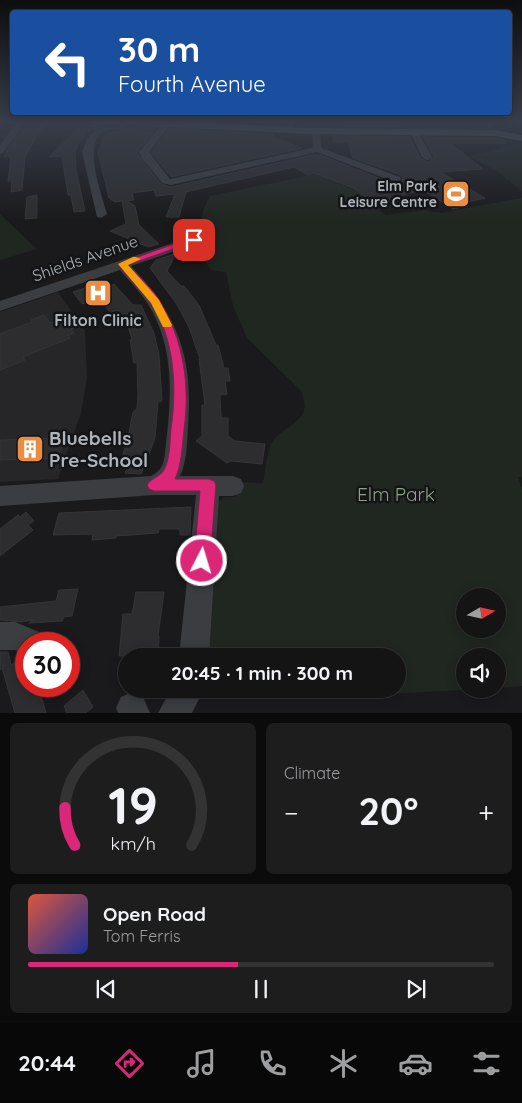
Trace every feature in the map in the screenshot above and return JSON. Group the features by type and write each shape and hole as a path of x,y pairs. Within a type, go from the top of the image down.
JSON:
{"street":[{"path":"87,153 100,214"},
{"path":"144,153 167,181 296,153"},
{"path":"327,153 396,179"},
{"path":"425,153 426,156 438,154"},
{"name":"Shields Avenue","path":"0,306 183,241"},
{"path":"122,264 156,302 176,352 180,378 180,411 174,462 169,475 154,485"},
{"path":"0,496 154,485 221,485 195,648"},
{"path":"0,636 15,636"},
{"path":"174,713 183,698"}],"shaded area":[{"path":"58,292 85,331 87,378 81,413 58,479 0,482 0,312"}],"green space":[{"path":"522,153 522,191 497,171 472,158 471,155"},
{"name":"Elm Park","path":"316,174 354,190 386,215 424,210 440,213 522,198 522,477 518,477 522,489 522,686 506,687 506,648 456,648 456,690 406,693 406,648 204,648 213,507 224,497 235,497 240,482 263,483 271,444 283,431 296,422 304,410 301,391 247,338 233,306 226,272 211,270 206,262 202,249 205,236 202,216 210,196"},
{"path":"0,214 37,249 0,260"}],"building":[{"path":"5,153 27,153 25,157 22,190 11,192 12,181 8,181 11,157 4,157"},
{"path":"53,153 75,153 76,170 85,211 74,212 71,195 68,195 62,156 49,157"},
{"path":"98,153 137,153 161,184 171,187 313,155 320,155 391,183 402,182 403,178 401,175 353,158 352,153 418,153 420,158 428,162 434,157 432,153 463,153 483,169 440,172 485,198 463,203 467,206 453,209 423,190 398,196 404,200 376,205 353,188 314,173 307,175 294,167 186,192 179,217 166,217 175,194 156,196 154,190 132,193 134,200 127,201 135,206 139,225 159,244 148,247 110,231 126,224 122,201 115,202 109,198"},
{"path":"152,153 278,153 171,177"},
{"path":"37,195 37,218 25,219 27,197"},
{"path":"192,248 199,253 182,259 176,254 167,271 181,286 184,286 199,305 216,345 218,345 224,368 228,368 230,381 225,381 227,394 220,395 221,418 228,418 228,436 235,441 265,444 262,464 231,461 227,463 196,441 202,436 202,405 205,405 200,359 189,327 176,303 150,268 156,260"},
{"path":"102,282 106,287 114,284 133,305 141,305 154,333 159,355 162,401 158,402 155,438 141,474 125,473 128,466 119,466 127,442 133,412 137,409 138,395 137,362 134,363 130,340 132,339 126,321 123,321 118,310 110,313 100,298 82,304 73,292"},
{"path":"44,315 50,323 68,317 76,327 71,329 74,333 68,335 70,338 23,357 25,360 0,370 0,334 32,322 31,320"},
{"name":"Bluebells Pre-School","path":"64,438 58,458 0,460 0,440"},
{"path":"191,507 190,535 180,535 180,529 159,529 158,533 92,540 93,534 53,535 59,513"},
{"path":"26,512 34,521 28,525 33,530 0,556 0,529 18,515 20,517"},
{"path":"78,589 72,616 64,617 62,621 29,623 34,620 20,622 0,620 0,607 56,601 59,590"},
{"path":"136,592 164,592 158,636 158,648 120,648 123,614 132,614"},
{"path":"0,652 8,652 11,665 15,662 15,697 41,697 46,713 15,713 2,668 0,670"},
{"path":"83,690 93,707 86,713 67,713 64,706 75,697 80,697 80,693"}],"slow traffic":[{"path":"136,259 122,264 156,302 167,325"}],"place":[{"name":"Elm Park Leisure Centre","path":"456,194"},
{"name":"Filton Clinic","path":"98,293"},
{"name":"Bluebells Pre-School","path":"30,449"}],"route":[{"path":"194,240 122,264 156,302 176,352 180,378 180,411 174,462 169,475 154,485 208,485 202,561"}]}
